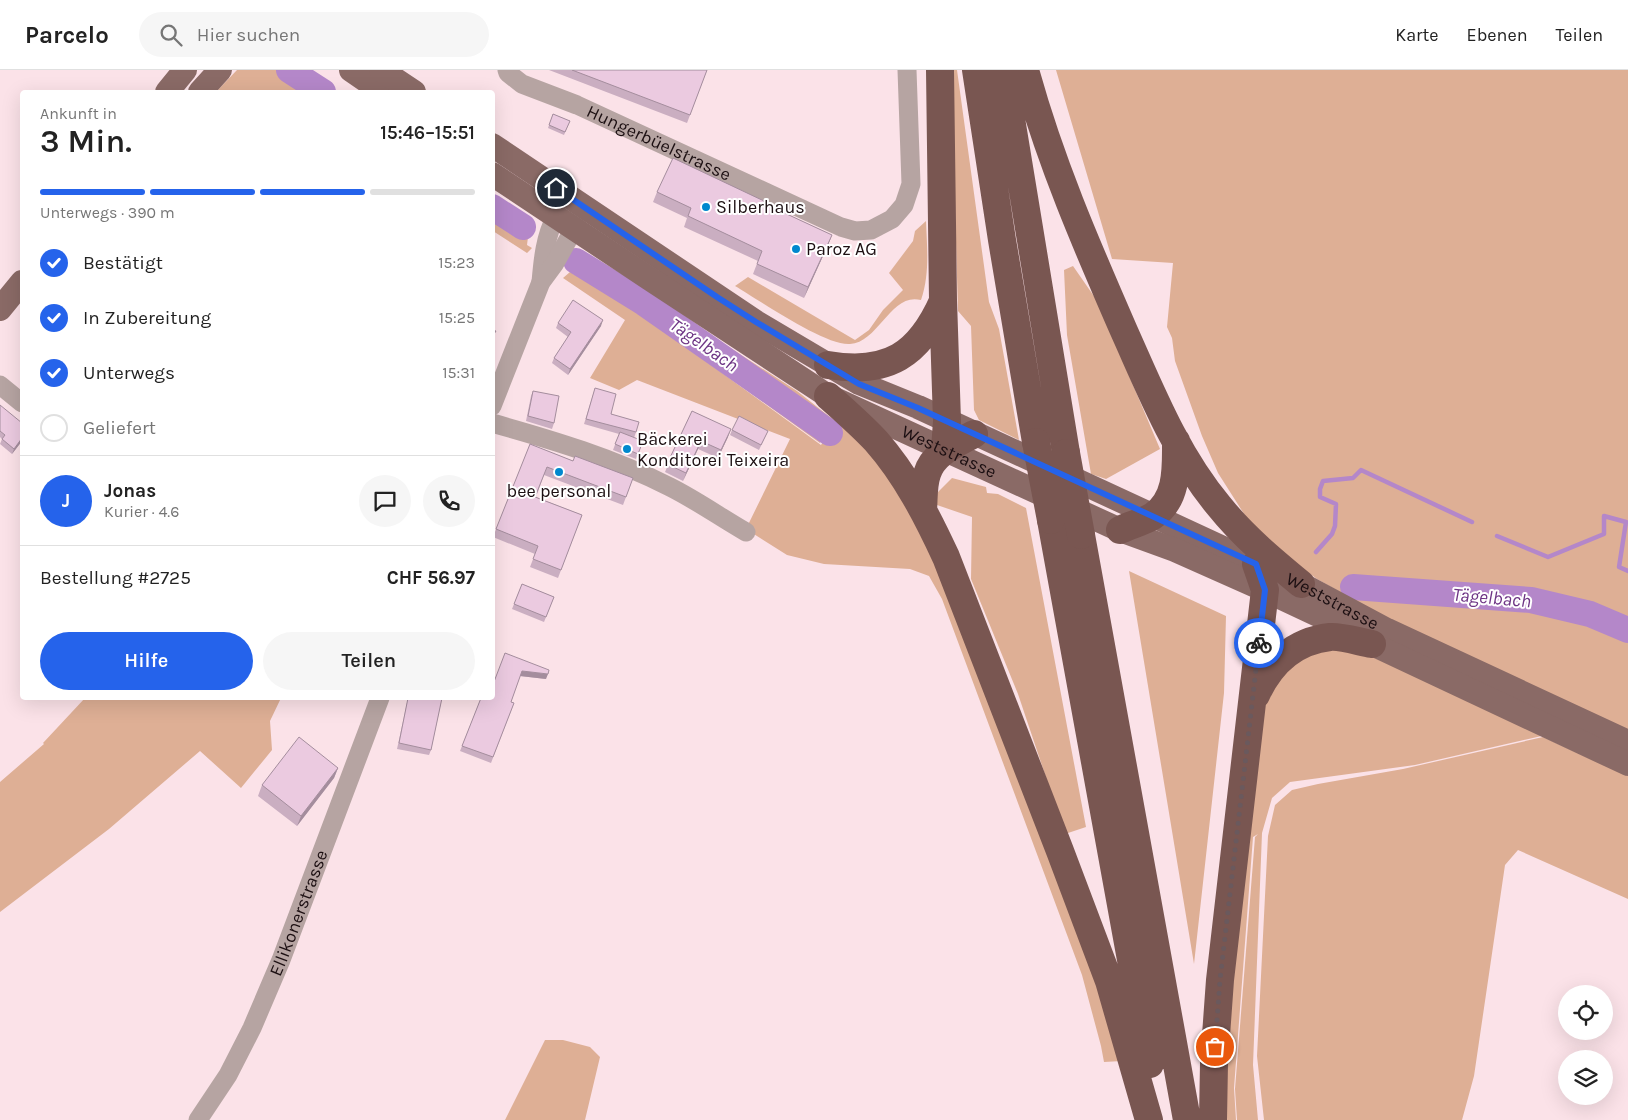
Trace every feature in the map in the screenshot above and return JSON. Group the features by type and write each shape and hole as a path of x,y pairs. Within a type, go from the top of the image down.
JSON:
{"highway":[{"path":"940,70 943,300 947,421 945,450"},
{"path":"976,70 1036,442 1160,1120"},
{"path":"1003,70 1030,247 1066,453 1187,1120"},
{"path":"1025,70 1045,139 1071,208 1136,358 1176,441 1205,488 1223,512 1254,544 1301,584"},
{"path":"828,365 865,368 899,357 912,348 930,327 943,300"},
{"path":"828,396 866,430 882,448 901,474 923,510 946,557 1091,932 1118,1010 1149,1120"},
{"path":"923,510 927,474 935,460 945,450 974,434"},
{"path":"1120,530 1152,516 1165,504 1174,487 1176,441"},
{"path":"1214,1120 1214,1063 1220,980 1265,590 1256,564"},
{"path":"1248,726 1252,708 1261,685 1276,664 1288,653 1308,642 1331,637 1372,644"}],"main road":[{"path":"169,90 185,70"},
{"path":"189,90 206,70"},
{"path":"202,90 220,70"},
{"path":"351,70 379,90"},
{"path":"381,70 411,90"},
{"name":"Weststrasse","path":"495,147 705,289 859,384 947,421 1301,584 1387,630 1628,742"},
{"name":"Weststrasse","path":"495,176 563,226 828,396 1120,530 1175,550 1265,590 1322,617 1372,644 1628,764"},
{"path":"0,309 20,284"}],"street":[{"name":"Hungerbüelstrasse","path":"507,70 508,73 522,84 577,105 841,227 855,231 871,230 892,219 904,204 910,184 907,70"},
{"path":"495,411 549,259 563,226 576,216 572,199"},
{"path":"0,385 20,401"},
{"path":"495,418 580,449 670,487 746,532"},
{"name":"Ellikonerstrasse","path":"198,1120 228,1075 252,1028 280,960 379,700"}],"shaded area":[{"path":"237,70 305,70 334,90 218,90"},
{"path":"951,70 957,70 989,302 999,329 1019,440 979,420 974,410 971,326 958,311"},
{"path":"1056,70 1628,70 1628,732 1391,621 1317,579 1288,558 1246,517 1218,473 1202,436 1175,361 1172,338 1167,327 1173,263 1112,259"},
{"path":"495,195 525,214 530,221 527,245 532,248 527,253 495,232"},
{"path":"926,221 927,270 921,300 901,303 869,335 860,341 850,344 839,343 825,338 792,321 735,286 748,277 855,340 869,330 883,310 903,290 889,273 913,241 915,231"},
{"path":"583,258 624,279 797,391 835,421 820,443 685,346 821,445 839,418 878,458 936,554 1047,840 1122,1061 1104,1062 1082,975 942,599 929,576 910,569 824,564 787,555 746,529 790,439 637,380 619,390 590,378 625,320 563,278 570,272 619,301 571,271"},
{"path":"1073,266 1098,302 1160,449 1106,479 1091,474 1067,335 1064,270"},
{"path":"952,478 986,487 987,493 998,494 1026,508 1086,827 1065,834 1018,694 971,579 972,517 937,505 936,494"},
{"path":"1129,571 1226,616 1224,693 1194,964"},
{"path":"1342,643 1546,735 1415,765 1290,782 1272,798 1262,833 1253,1065 1258,1120 1237,1120 1235,1089 1255,837 1258,834 1253,837 1234,1088 1236,1120 1223,1120 1222,1063 1262,703 1278,672 1311,648"},
{"path":"83,700 280,700 270,721 272,750 241,788 200,751 109,829 0,912 0,782 43,743"},
{"path":"1543,737 1628,776 1628,899 1518,850 1505,865 1474,1076 1462,1120 1264,1120 1257,1056 1268,836 1275,805 1292,790 1403,769"},
{"path":"545,1040 563,1040 590,1047 600,1057 585,1120 505,1120"}],"building":[{"path":"572,70 707,70 690,115"},
{"path":"553,114 570,121 565,132 549,125"},
{"path":"673,158 832,235 808,287 757,264 762,251 688,216 691,208 657,192"},
{"path":"573,300 603,320 570,369 554,358 571,332 558,323"},
{"path":"595,388 616,394 611,414 639,422 636,432 586,419"},
{"path":"533,391 559,396 554,423 528,416"},
{"path":"0,405 20,421 20,441 14,449 2,439 5,435 0,431"},
{"path":"692,411 731,429 721,450 701,441 686,473 667,464"},
{"path":"739,416 768,431 761,445 732,430"},
{"path":"620,432 643,441 638,454 615,444"},
{"path":"530,444 573,461 575,456 633,478 626,497 547,467 535,497 582,515 561,570 533,559 538,546 496,529"},
{"path":"522,584 554,597 546,617 514,604"},
{"path":"505,653 549,670 548,674 522,671 511,702 514,703 493,757 462,746 480,700 495,700 495,679"},
{"path":"408,700 442,700 431,750 399,743"},
{"path":"299,737 338,768 301,816 262,785"}],"waterway":[{"name":"Tägelbach","path":"289,70 320,90"},
{"name":"Tägelbach","path":"495,209 523,227"},
{"name":"Tägelbach","path":"576,261 644,303 830,433"},
{"path":"1316,552 1332,534 1335,526 1336,504 1320,497 1323,481 1353,478 1361,470 1472,522"},
{"path":"1497,536 1548,557 1604,534 1604,516 1626,522 1619,567 1628,571"},
{"name":"Tägelbach","path":"1353,587 1531,600 1590,614 1628,630"}],"way so far":[{"path":"1215,1047 1220,980 1259,643"}],"place":[{"name":"Silberhaus","path":"706,207"},
{"name":"Paroz AG","path":"796,249"},
{"name":"Bäckerei Konditorei Teixeira","path":"627,449"},
{"name":"bee personal","path":"559,472"}],"route":[{"path":"556,188 717,297 859,384 918,408 1256,564 1265,590 1259,643"}]}
